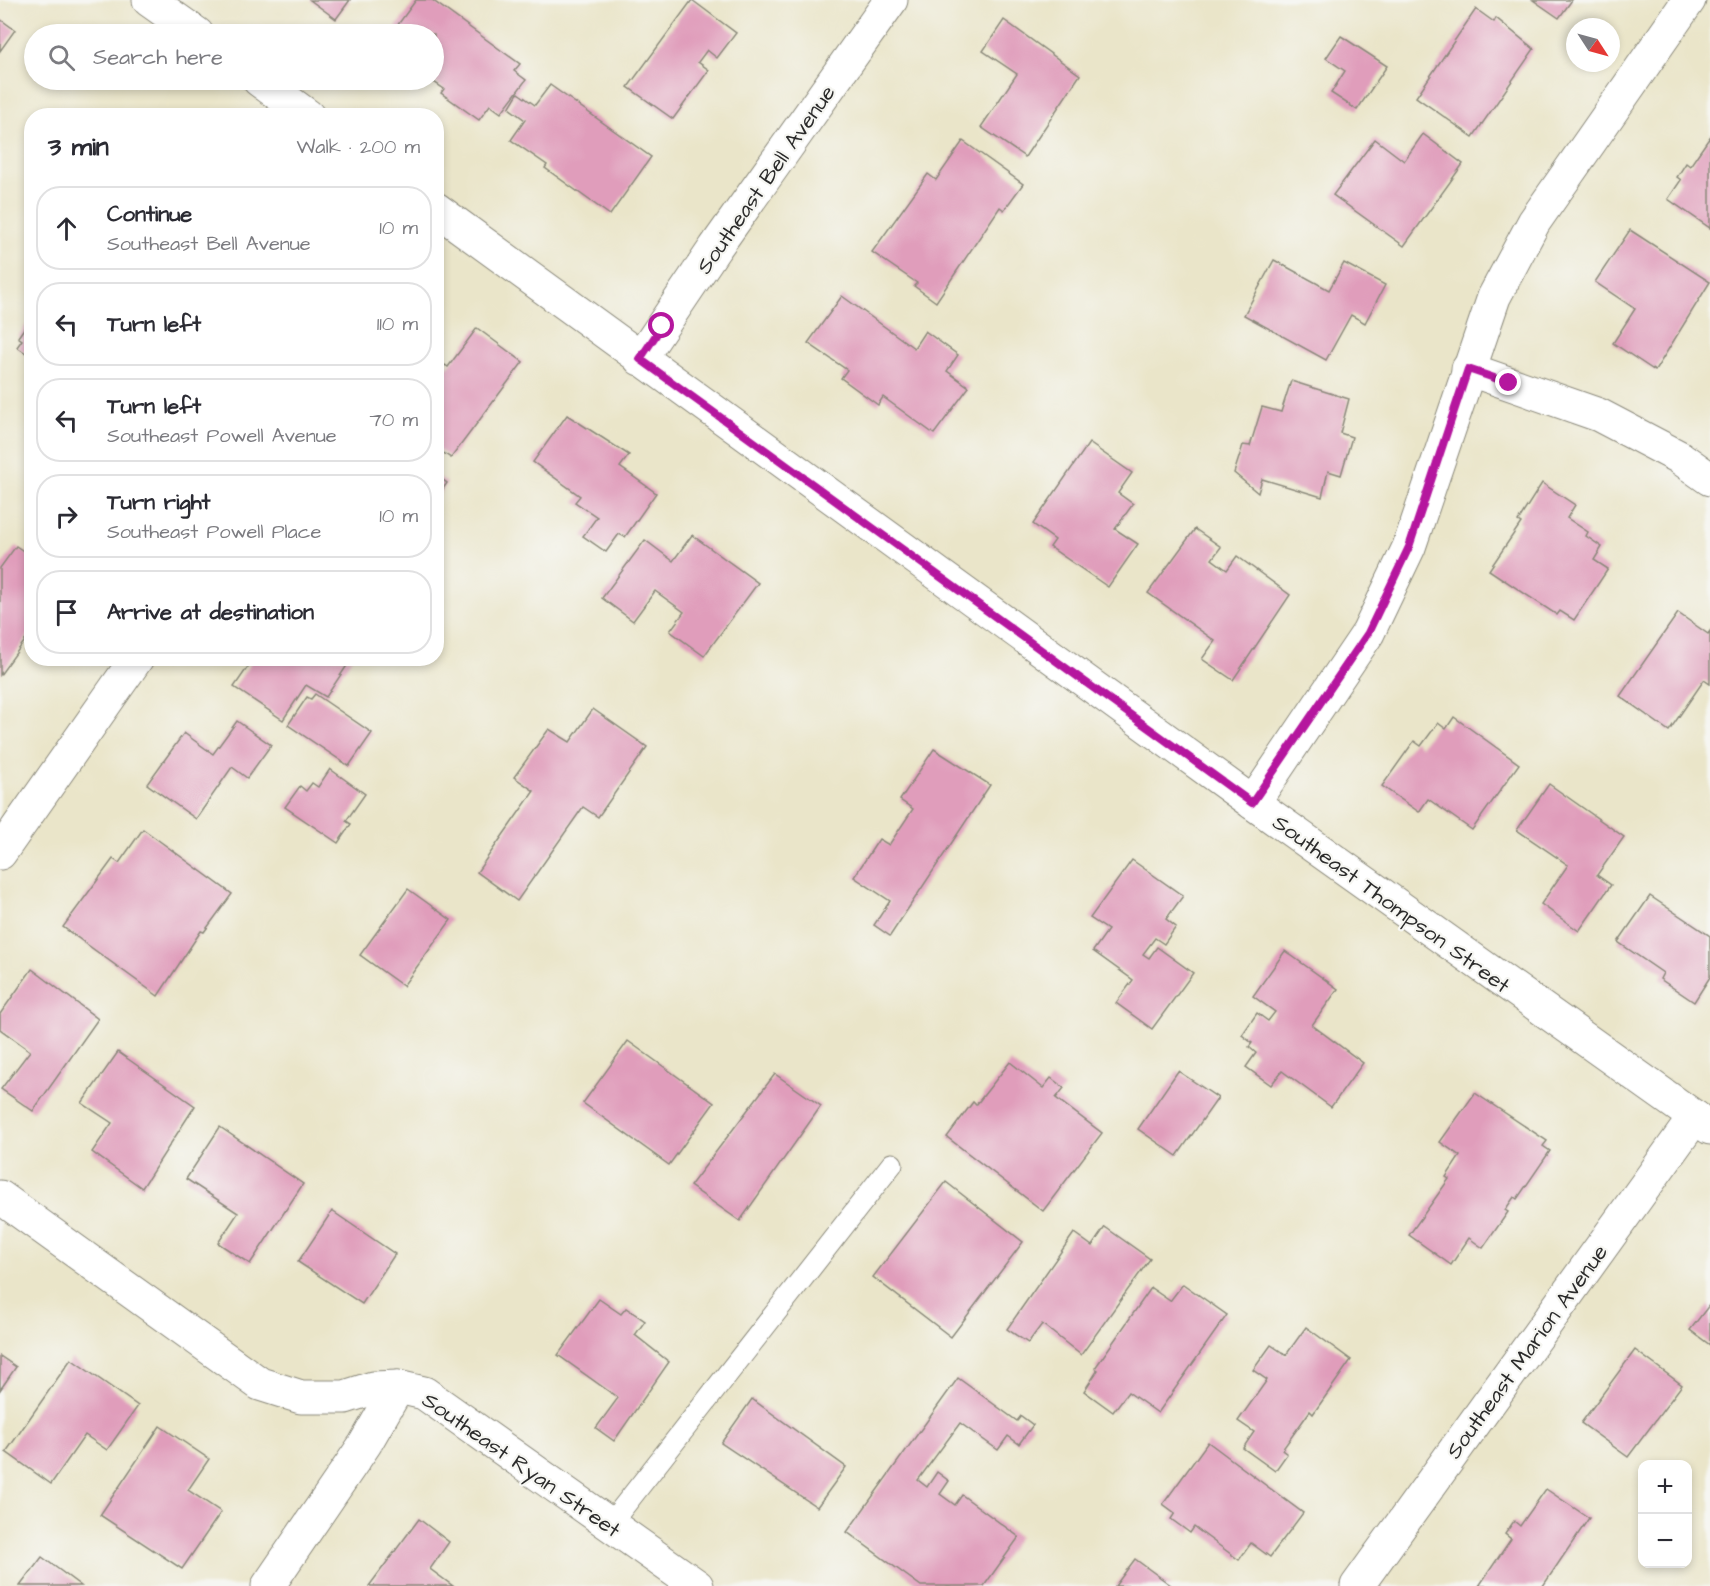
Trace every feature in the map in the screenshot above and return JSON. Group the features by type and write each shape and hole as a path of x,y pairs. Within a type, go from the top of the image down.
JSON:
{"street":[{"path":"149,0 183,24"},
{"name":"Southeast Bell Avenue","path":"640,359 715,248 891,0"},
{"path":"1252,803 1368,633 1409,547 1494,297 1534,222 1689,0"},
{"path":"273,90 297,108"},
{"name":"Southeast Thompson Street","path":"444,222 640,359 1252,803 1702,1123"},
{"path":"1468,369 1599,415 1679,457 1710,479"},
{"path":"0,853 131,666"},
{"name":"Southeast Marion Avenue","path":"1357,1586 1702,1123"},
{"name":"Southeast Ryan Street","path":"0,1197 260,1384 301,1397 345,1397 373,1388 398,1387 424,1393 697,1586"},
{"path":"268,1586 365,1444 398,1387"}],"lane":[{"path":"610,1524 892,1164"}],"building":[{"path":"310,0 350,0 336,19"},
{"path":"416,0 432,0 520,64 514,71 526,80 501,113 490,105 479,120 441,93 444,90 444,24 398,24"},
{"path":"692,0 736,33 717,58 707,50 698,62 709,70 673,119 628,87"},
{"path":"1533,0 1572,0 1559,18"},
{"path":"1476,9 1494,22 1496,18 1534,49 1473,137 1416,97"},
{"path":"0,19 15,30 0,51"},
{"path":"1004,20 1080,75 1025,157 981,127 1017,74 983,51"},
{"path":"1341,36 1387,66 1357,110 1331,93 1345,71 1326,58"},
{"path":"550,85 651,157 610,215 545,168 547,165 511,140 525,120 509,108 518,93 535,105"},
{"path":"1423,134 1463,164 1404,246 1333,195 1375,139 1404,161"},
{"path":"1710,137 1710,228 1668,199 1681,180 1677,177 1686,163 1690,166"},
{"path":"963,141 1023,184 1004,210 1000,207 936,302 914,286 917,283 872,252 928,174 936,180"},
{"path":"1630,230 1710,282 1655,371 1613,343 1635,309 1595,282"},
{"path":"1274,260 1329,290 1344,263 1385,285 1365,323 1351,315 1326,360 1244,315"},
{"path":"842,296 914,348 925,331 958,355 947,371 969,387 934,434 883,397 878,405 841,378 847,370 808,343"},
{"path":"24,328 24,352 17,347 22,340 18,337"},
{"path":"477,328 523,362 451,458 444,453 444,366 448,367"},
{"path":"1291,381 1349,399 1340,433 1352,437 1341,475 1328,471 1322,497 1262,479 1258,493 1234,473 1243,445 1250,446 1262,407 1281,412"},
{"path":"567,415 629,455 620,467 656,493 625,537 619,534 606,552 583,536 597,517 575,502 580,496 533,462"},
{"path":"1089,443 1132,473 1118,493 1133,504 1115,529 1138,544 1108,587 1050,547 1055,540 1033,524"},
{"path":"1542,483 1575,505 1567,518 1588,532 1586,536 1602,547 1594,560 1608,569 1574,620 1560,611 1557,615 1489,570 1521,523 1518,521"},
{"path":"1195,529 1221,547 1212,559 1227,570 1237,556 1290,595 1233,680 1202,659 1215,641 1148,593"},
{"path":"692,535 758,583 704,656 670,631 684,612 655,591 633,621 602,598 645,540 673,561"},
{"path":"16,546 24,552 24,642 0,675 0,568"},
{"path":"1678,613 1708,634 1710,631 1710,684 1704,680 1669,731 1620,696"},
{"path":"248,666 347,666 326,697 306,685 283,720 234,687"},
{"path":"315,694 372,733 349,766 288,725 307,697 311,699"},
{"path":"593,709 647,747 598,817 583,807 517,901 477,872 534,791 514,777 549,729 570,742"},
{"path":"1454,717 1519,764 1472,830 1428,799 1419,812 1382,786 1414,741 1421,746 1438,723 1446,729"},
{"path":"237,721 271,745 247,778 232,767 196,819 147,784 184,733 213,754"},
{"path":"934,749 990,785 890,936 874,925 890,901 854,877 879,839 889,845 913,809 900,800"},
{"path":"330,769 365,794 346,821 351,824 338,843 285,807 300,786 306,791 312,783 318,787"},
{"path":"1549,784 1624,837 1597,875 1611,885 1579,931 1541,904 1568,865 1517,830"},
{"path":"143,829 232,894 204,932 201,931 158,996 63,927 113,859 119,863"},
{"path":"1132,860 1183,896 1166,919 1176,927 1164,944 1155,938 1143,954 1149,958 1157,947 1193,973 1152,1029 1116,1003 1133,980 1093,951 1108,930 1090,918"},
{"path":"408,889 451,920 403,986 360,955"},
{"path":"1650,896 1710,936 1710,977 1694,1002 1660,979 1663,973 1618,942"},
{"path":"1285,951 1338,989 1312,1025 1363,1063 1331,1107 1282,1071 1271,1085 1246,1067 1256,1053 1249,1047 1252,1043 1242,1035 1257,1013 1268,1021 1275,1012 1253,996"},
{"path":"32,969 98,1019 33,1111 1,1089 30,1051 0,1029 0,1014"},
{"path":"628,1041 714,1103 669,1165 583,1103"},
{"path":"118,1052 195,1106 142,1188 92,1152 112,1123 82,1103"},
{"path":"1010,1062 1043,1088 1051,1078 1064,1088 1056,1098 1102,1133 1043,1211 947,1137 973,1102 976,1105"},
{"path":"1178,1071 1218,1098 1177,1156 1138,1129"},
{"path":"775,1074 821,1106 740,1221 690,1186"},
{"path":"1475,1093 1547,1141 1543,1146 1550,1151 1517,1199 1514,1197 1505,1210 1508,1212 1483,1248 1469,1238 1451,1265 1409,1235 1449,1179 1446,1177 1460,1156 1440,1142"},
{"path":"220,1127 303,1184 250,1264 218,1243 238,1213 186,1179"},
{"path":"946,1182 1023,1242 951,1337 873,1277"},
{"path":"332,1211 395,1254 362,1304 298,1262"},
{"path":"1105,1227 1150,1259 1081,1355 1042,1324 1028,1343 1007,1329 1074,1233 1092,1246"},
{"path":"1183,1284 1227,1315 1158,1413 1128,1392 1113,1412 1084,1391 1098,1370 1095,1368 1151,1288 1170,1301"},
{"path":"599,1299 621,1314 626,1308 645,1321 635,1335 669,1362 614,1441 596,1428 618,1398 558,1355"},
{"path":"1710,1304 1710,1345 1690,1330"},
{"path":"1306,1327 1351,1360 1313,1414 1310,1411 1282,1450 1287,1454 1275,1471 1243,1448 1254,1432 1238,1421 1267,1380 1253,1370 1271,1345 1286,1355"},
{"path":"1635,1350 1682,1385 1628,1457 1581,1423"},
{"path":"0,1356 16,1367 0,1390"},
{"path":"71,1359 138,1406 107,1450 85,1435 51,1484 6,1452"},
{"path":"958,1378 1017,1421 1021,1416 1033,1425 1019,1444 1008,1436 998,1450 960,1423 918,1480 927,1487 937,1472 949,1481 940,1494 955,1505 962,1495 1019,1537 984,1586 921,1586 847,1532"},
{"path":"752,1399 846,1467 817,1507 721,1443"},
{"path":"160,1426 209,1459 188,1490 221,1512 182,1569 100,1515"},
{"path":"1208,1442 1303,1513 1270,1557 1251,1543 1239,1560 1194,1527 1190,1533 1171,1519 1175,1513 1163,1504"},
{"path":"1546,1489 1589,1518 1543,1586 1479,1586 1511,1539 1505,1534 1514,1521 1520,1526"},
{"path":"419,1519 449,1542 430,1569 453,1586 369,1586"},
{"path":"42,1557 81,1586 20,1586"},
{"path":"1135,1559 1172,1586 1115,1586"}],"route":[{"path":"662,326 640,359 1252,803 1368,633 1409,547 1468,369 1509,383"}]}
